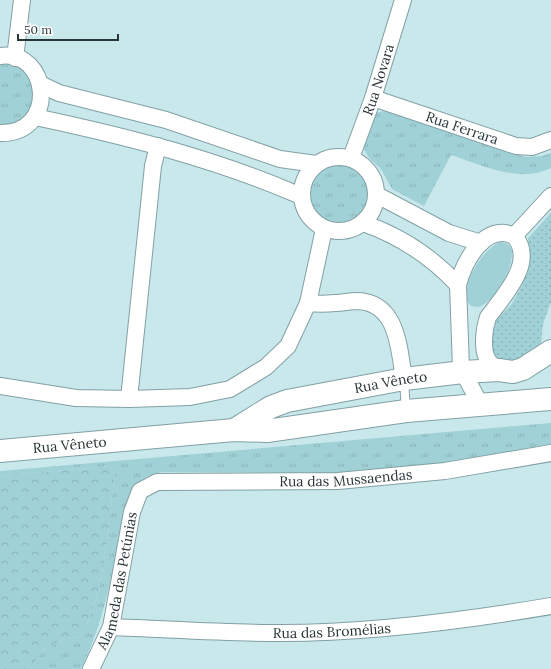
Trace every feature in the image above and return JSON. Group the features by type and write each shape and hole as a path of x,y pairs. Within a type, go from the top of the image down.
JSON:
{"street":[{"path":"0,133 18,130 27,125 35,117 40,107 42,96 40,84 30,68 8,57 22,0"},
{"name":"Rua Novara","path":"351,158 373,98 403,0"},
{"path":"40,84 59,93 131,110 205,132 280,159 316,164"},
{"name":"Rua Ferrara","path":"373,98 516,146 532,147 551,140"},
{"path":"35,117 158,146 249,175 301,196"},
{"path":"129,399 153,166 158,146"},
{"path":"339,156 351,158 362,164 370,172 375,183 377,195 375,206 363,223 354,229 344,231 324,228 315,223 308,216 303,206 301,196 303,184 308,172 316,164 327,158 339,156"},
{"path":"377,195 449,233 481,243"},
{"path":"514,236 551,196"},
{"path":"363,223 392,234 420,250 442,268 458,285"},
{"path":"0,386 76,398 129,399 190,397 230,389 266,367 288,346 308,303 324,228"},
{"path":"481,406 461,368 459,350 458,285 467,261 481,243 494,234 501,232 514,236 521,247 519,269 510,289 488,317 486,328 485,351 490,363 499,370"},
{"path":"308,303 357,301 373,304 379,308 394,325 404,379"},
{"name":"Rua Vêneto","path":"234,430 271,407 287,401 404,379 463,372 499,370 513,372 523,369 551,351"},
{"name":"Rua Vêneto","path":"0,451 234,430 267,431 406,412 551,399"},
{"path":"287,401 295,427"},
{"name":"Rua das Mussaendas","path":"140,491 157,482 338,481 445,471 551,453"},
{"name":"Alameda das Petúnias","path":"91,669 112,627 132,512 140,491"},
{"name":"Rua das Bromélias","path":"112,627 281,633 370,629 474,619 551,606"}],"lane":[{"path":"404,379 406,412"}],"green space":[{"path":"0,64 14,66 25,73 31,83 33,94 31,106 25,116 14,123 0,125"},
{"path":"387,111 525,157 542,156 551,153 551,168 539,172 513,174 488,168 451,155 424,206 392,189 381,169 369,158 363,148 374,115 378,112"},
{"path":"339,164 355,169 360,173 364,178 369,194 364,210 360,215 355,219 339,224 323,219 318,215 314,210 309,194 314,178 318,173 323,169"},
{"path":"551,213 551,302 543,324 541,344 518,361 495,362 487,342 495,321 511,305 522,286 529,262 528,238"},
{"path":"501,242 508,244 512,250 512,258 507,275 497,291 485,304 478,307 471,306 467,299 469,280 480,260 494,245"},
{"path":"551,423 551,444 440,464 334,473 162,472 150,475 140,481 129,494 104,608 90,649 81,669 31,669 43,650 67,638 80,637 89,620 101,580 105,558 115,475 110,466 0,476 0,471"},
{"path":"110,466 115,475 105,558 101,580 89,620 80,637 67,638 43,650 31,669 0,669 0,476"}]}
